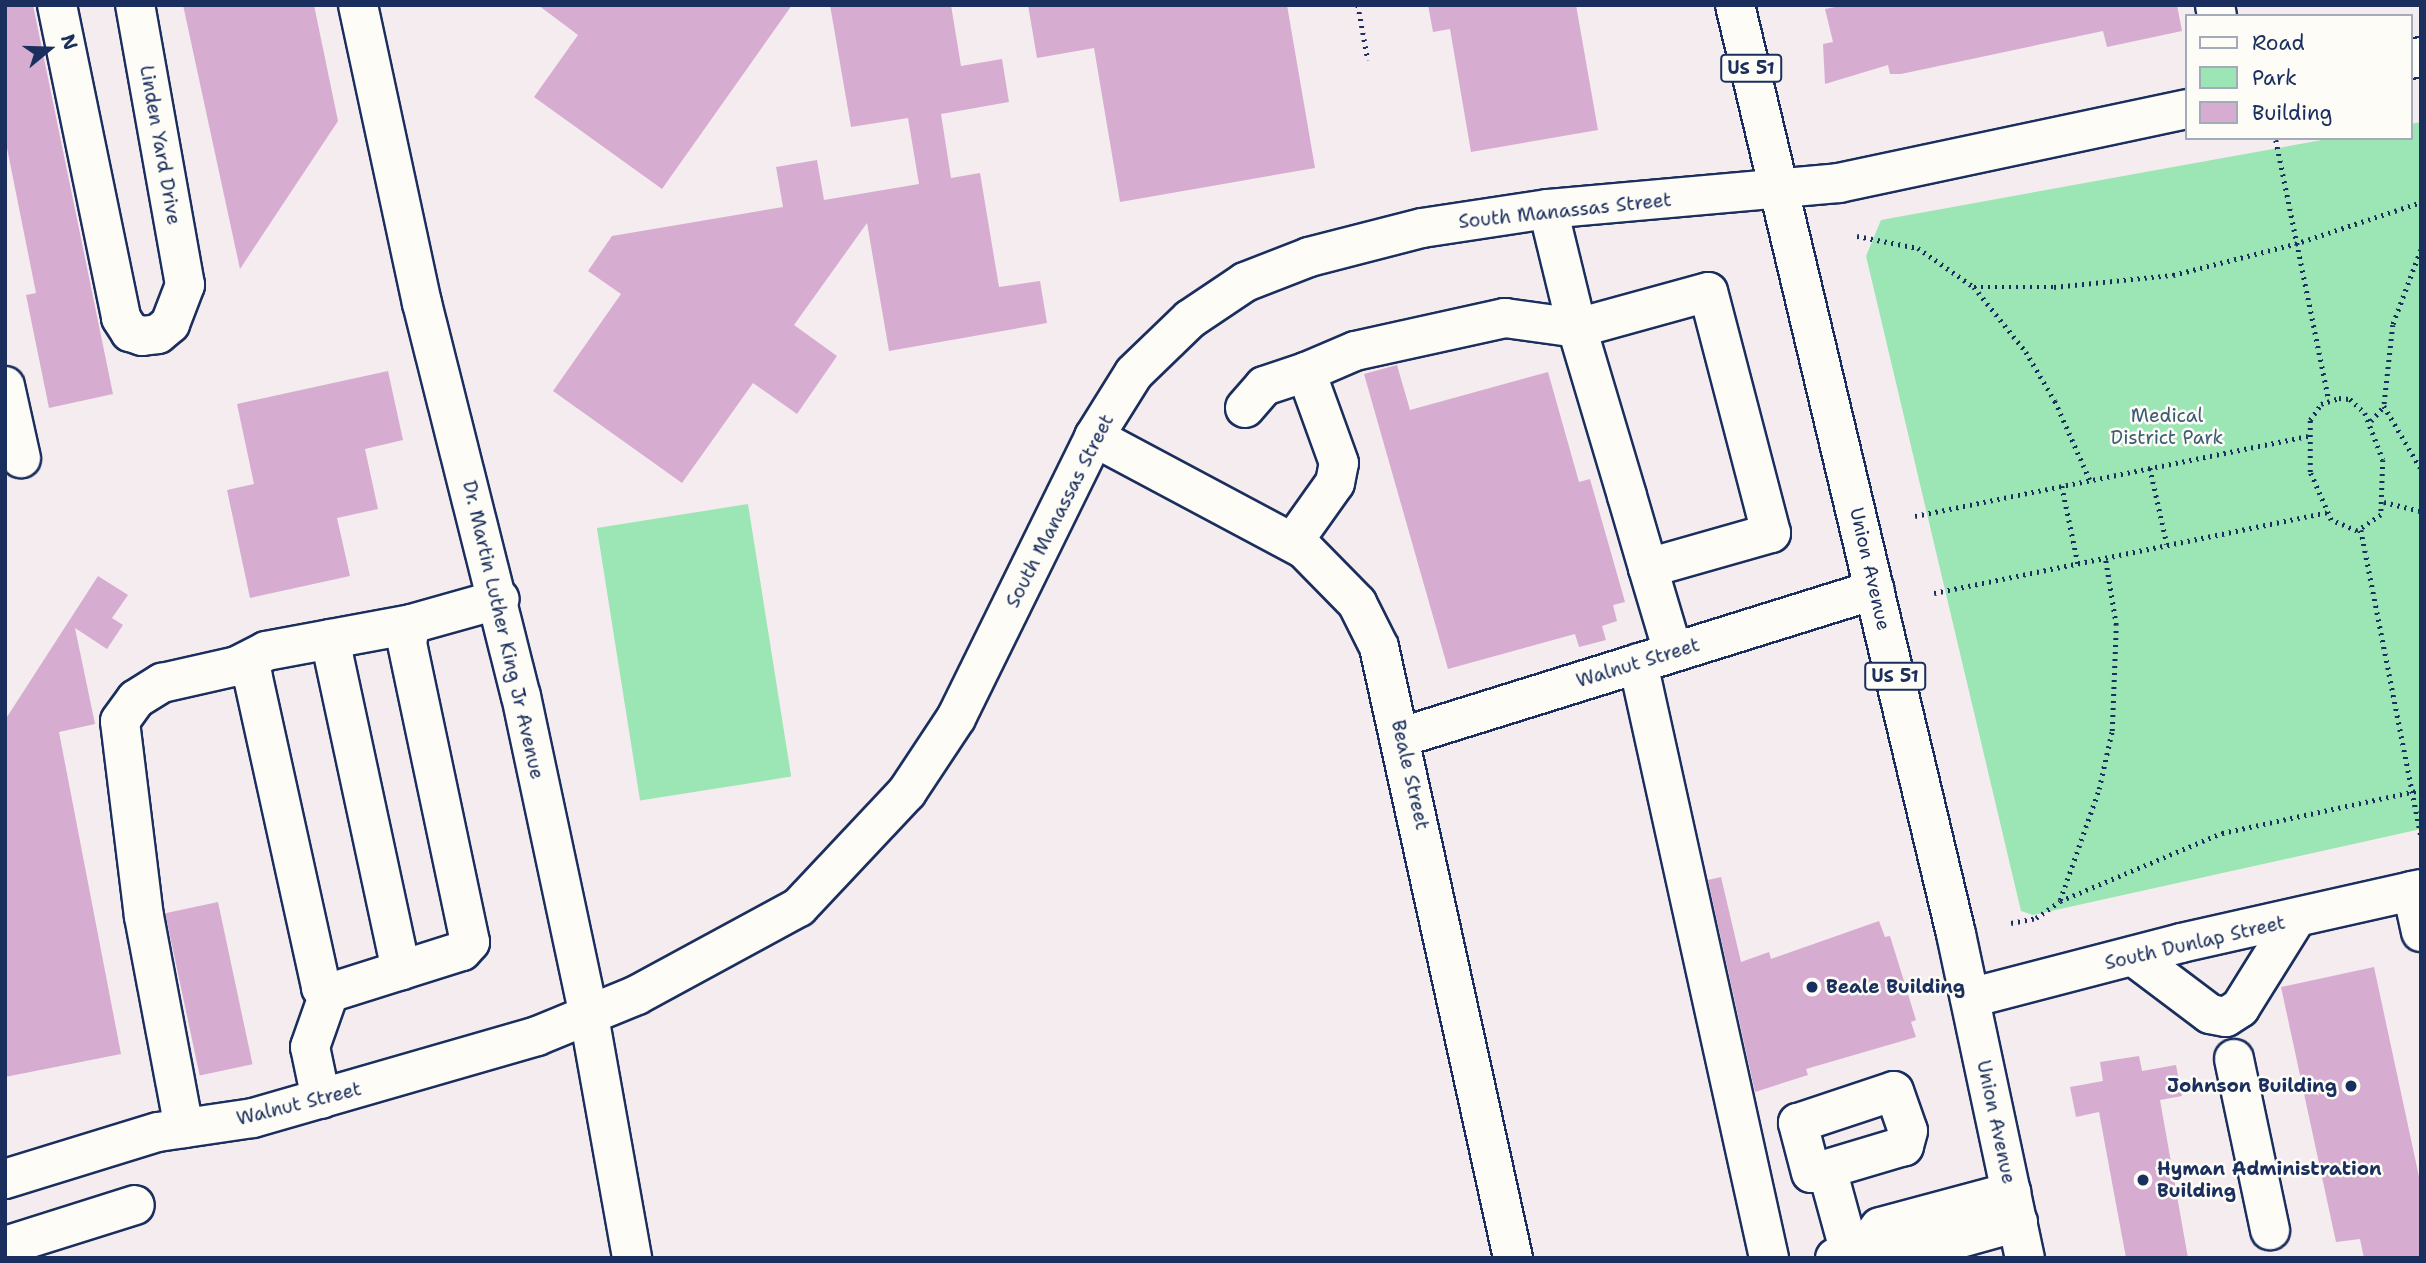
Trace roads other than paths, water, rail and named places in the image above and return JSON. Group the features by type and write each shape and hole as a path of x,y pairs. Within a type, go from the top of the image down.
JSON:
{"street":[{"name":"Linden Yard Drive","path":"57,5 121,318 130,332 158,334 170,324 186,285 135,5"},
{"name":"Dr. Martin Luther King Jr Avenue","path":"358,5 422,303 500,599 589,1016 632,1258"},
{"name":"Union Avenue","path":"1735,5 1970,998 2018,1224"},
{"name":"South Manassas Street","path":"589,1016 741,942 799,906 854,852 907,792 956,718 1094,437 1134,373 1190,319 1245,282 1309,257 1422,228 1548,209 1839,183 2184,109"},
{"path":"1548,209 1577,328 1648,568 1656,657 1769,1258"},
{"path":"1245,408 1264,386 1355,351 1505,318 1577,328 1708,292 1771,533 1648,568"},
{"path":"1293,542 1335,483 1339,463 1306,372"},
{"path":"5,386 21,458"},
{"name":"Beale Street","path":"1094,437 1293,542 1357,603 1379,647 1402,737 1515,1255"},
{"name":"Walnut Street","path":"1402,737 1875,590"},
{"path":"184,1128 144,917 120,721 136,699 162,683 237,666 266,651 411,624 500,599"},
{"path":"237,666 252,673 321,988 329,993 462,951 470,942 407,642 411,624"},
{"path":"330,639 401,970"},
{"path":"2417,890 2421,932"},
{"name":"South Dunlap Street","path":"1970,998 2133,956 2417,890"},
{"path":"2231,1042 2240,1008 2295,920"},
{"path":"2133,956 2210,1014 2231,1042 2270,1230"},
{"path":"321,1099 310,1047 329,993"},
{"name":"Walnut Street","path":"5,1179 158,1132 253,1118 537,1036 589,1016"},
{"path":"1826,1169 1850,1253 1889,1258 2018,1224"},
{"path":"5,1246 135,1205"}],"place":[{"name":"Beale Building","path":"1812,987"},
{"name":"Johnson Building","path":"2351,1086"},
{"name":"Hyman Administration Building","path":"2143,1180"}],"park label":[{"name":"Medical District Park","path":"2167,427"}]}
